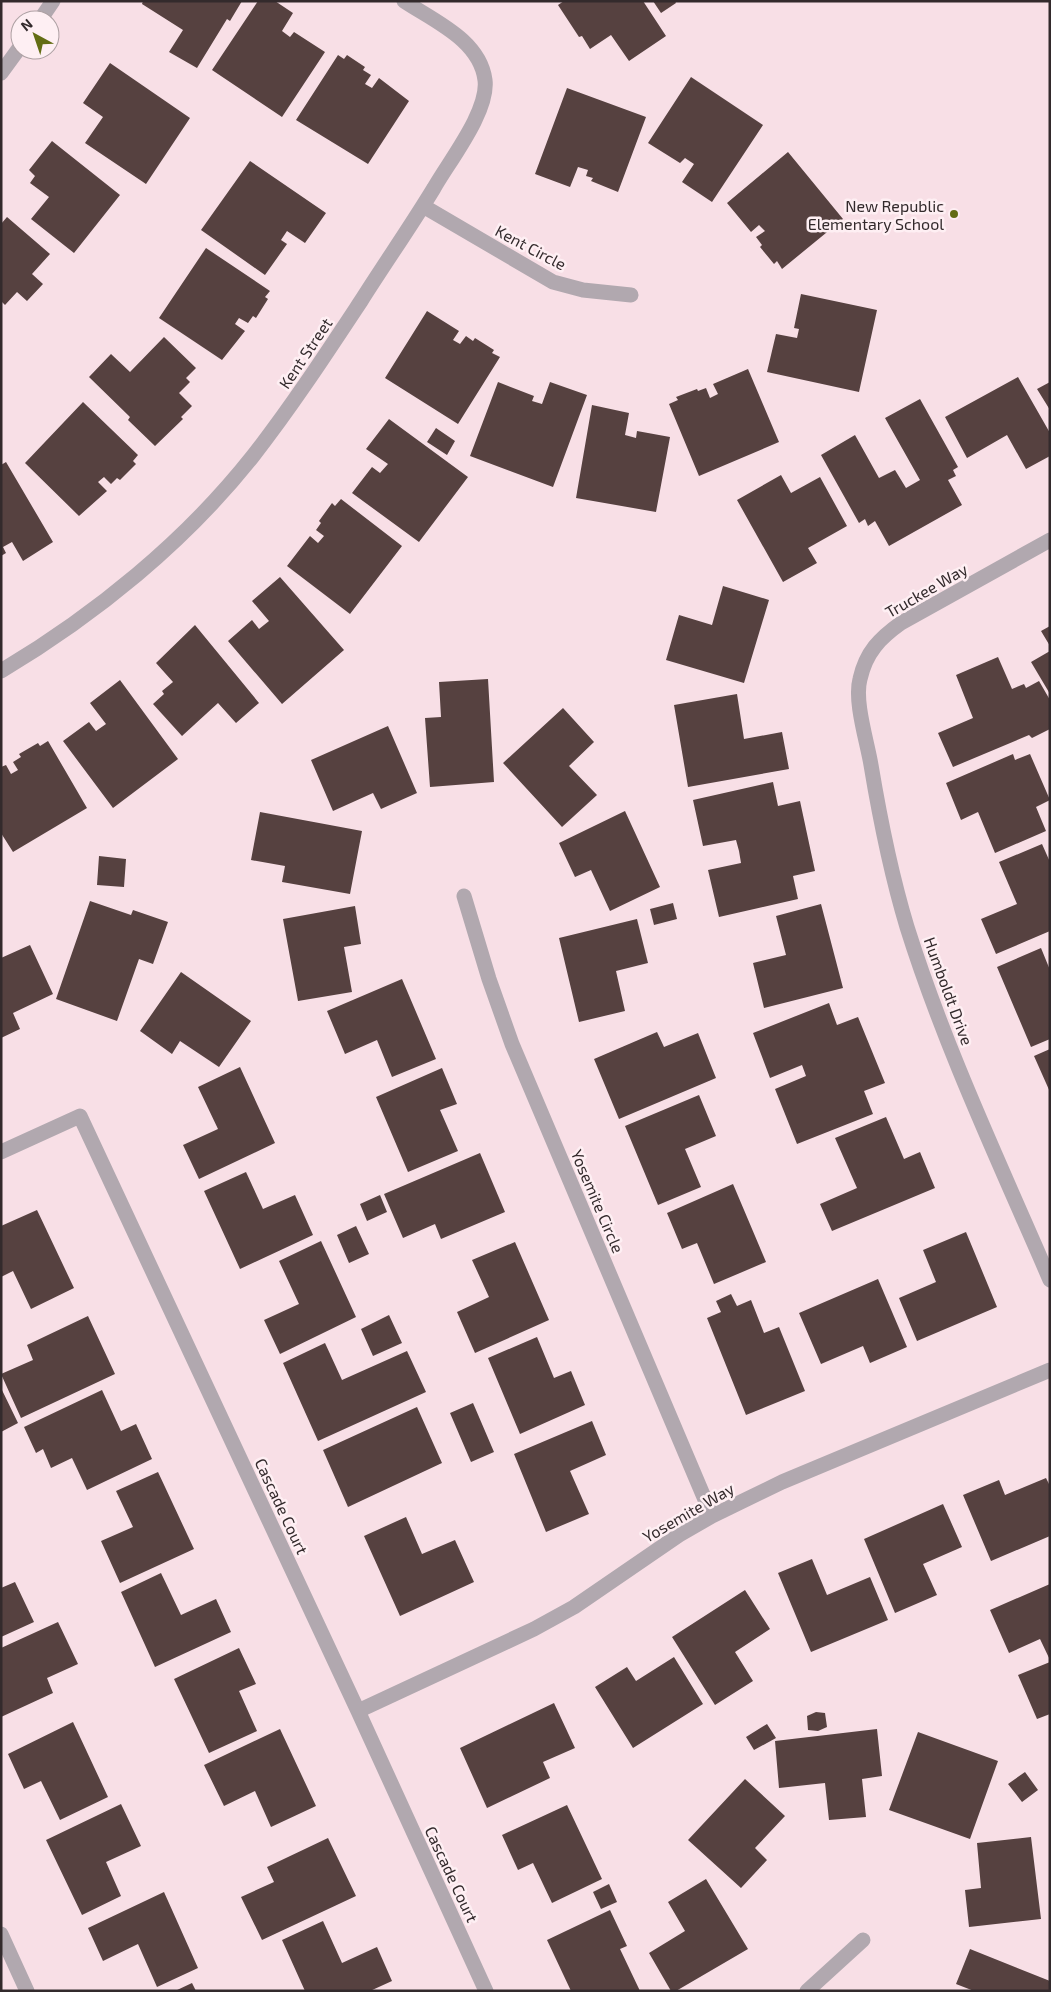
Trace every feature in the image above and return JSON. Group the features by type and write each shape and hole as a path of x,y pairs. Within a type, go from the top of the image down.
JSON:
{"street":[{"name":"Kent Street","path":"1,671 64,631 114,594 205,510 251,458 287,410 423,206 477,116 486,94 485,78 481,62 472,48 458,36 404,1"},
{"path":"1,73 10,60"},
{"name":"Kent Circle","path":"423,206 554,282 583,290 631,295"},
{"name":"Truckee Way","path":"860,700 859,681 864,666 871,650 881,638 901,623 1050,540"},
{"name":"Humboldt Drive","path":"860,700 892,875 907,926 947,1038 1050,1280"},
{"name":"Yosemite Circle","path":"464,896 489,979 512,1044 712,1516"},
{"name":"Cascade Court","path":"1,1152 80,1116 358,1711 486,1991"},
{"name":"Yosemite Way","path":"358,1711 534,1629 574,1606 644,1557 712,1516 782,1482 1050,1370"},
{"path":"1,1934 28,1991"},
{"path":"807,1991 863,1940"}],"building":[{"path":"143,1 242,1 230,21 227,19 197,68 169,52 183,30 142,4"},
{"path":"258,1 275,1 293,13 282,31 290,37 294,32 325,52 282,117 212,70"},
{"path":"564,1 643,1 666,36 629,61 611,35 590,49 582,36 579,37 558,5"},
{"path":"653,1 675,1 676,3 661,13"},
{"path":"338,55 344,59 347,55 365,67 363,70 371,75 365,84 372,88 379,78 409,101 368,164 296,120"},
{"path":"110,63 190,118 146,184 85,143 103,117 83,103"},
{"path":"691,77 763,125 712,202 682,182 694,164 685,158 680,163 648,143"},
{"path":"567,88 646,117 618,192 591,181 593,178 586,176 588,170 578,167 570,187 535,174"},
{"path":"52,141 120,195 74,253 31,219 49,197 30,183 35,176 29,170"},
{"path":"788,152 843,219 782,269 777,261 774,264 760,247 762,245 756,237 765,231 759,225 751,232 727,203"},
{"path":"250,161 326,213 305,243 287,231 281,240 287,244 265,275 201,230"},
{"path":"7,217 50,254 32,274 43,284 27,301 17,292 5,305 1,301 1,224"},
{"path":"206,248 270,291 265,297 268,299 256,318 253,316 248,323 239,318 235,324 245,331 222,360 159,318"},
{"path":"801,294 877,310 859,392 767,372 776,334 797,338 799,329 794,328"},
{"path":"427,311 459,331 453,340 460,344 466,336 473,341 475,338 494,350 492,353 500,357 458,424 385,378"},
{"path":"164,337 196,368 186,378 190,382 179,393 192,406 181,417 183,419 155,446 128,420 130,417 89,377 111,354 130,372"},
{"path":"748,369 779,442 699,476 669,404 678,400 676,397 697,389 698,391 706,388 710,398 718,394 713,384"},
{"path":"1018,377 1050,433 1050,456 1026,469 1007,435 967,458 945,417"},
{"path":"498,382 534,396 532,401 542,404 550,382 587,395 553,487 470,456"},
{"path":"1050,382 1050,410 1037,389"},
{"path":"920,399 958,467 953,470 956,476 948,480 962,505 889,546 875,521 868,526 865,519 859,523 821,455 855,435 879,478 895,470 906,488 920,480 885,418"},
{"path":"83,402 138,455 133,461 136,464 120,480 117,478 111,484 104,477 98,482 107,491 79,516 25,463"},
{"path":"592,405 629,413 625,435 636,438 637,431 670,437 656,512 576,498"},
{"path":"389,419 468,477 419,542 352,493 372,467 380,473 388,464 366,449"},
{"path":"436,428 455,441 447,455 427,442"},
{"path":"6,462 53,542 23,561 12,542 3,547 6,553 1,556 1,465"},
{"path":"781,475 791,493 820,477 847,526 808,548 817,563 783,582 737,500"},
{"path":"341,499 402,546 350,614 287,566 310,536 318,543 324,536 316,530 321,523 319,521 332,503 335,506"},
{"path":"280,577 344,650 282,704 228,641 252,620 259,629 269,621 252,601"},
{"path":"723,586 769,600 744,683 666,660 679,615 712,625"},
{"path":"195,625 259,703 236,723 218,703 182,736 153,704 164,694 162,691 173,682 156,663"},
{"path":"1050,626 1050,646 1041,631"},
{"path":"1050,651 1050,694 1031,662"},
{"path":"998,657 1012,689 1024,684 1026,688 1039,681 1050,700 1050,729 1032,738 1029,735 953,767 938,733 973,718 956,675"},
{"path":"488,679 494,782 430,787 425,718 441,717 439,682"},
{"path":"120,680 178,759 113,808 63,741 89,722 96,731 106,724 90,703"},
{"path":"737,694 744,739 782,732 789,769 688,787 674,705"},
{"path":"563,708 594,742 569,766 597,795 562,827 503,763"},
{"path":"388,726 417,793 381,809 373,793 333,811 311,760"},
{"path":"48,741 87,808 13,852 1,833 1,767 6,765 11,774 18,770 13,762 21,757 19,754 38,743 40,746"},
{"path":"1013,754 1015,760 1030,754 1050,800 1036,807 1046,831 995,853 978,812 961,820 946,783"},
{"path":"773,782 778,806 800,801 815,871 793,876 798,899 719,917 708,870 741,863 739,851 736,840 703,846 693,800"},
{"path":"625,811 660,887 610,911 591,870 575,877 559,843"},
{"path":"260,812 362,831 350,894 282,882 285,866 251,860"},
{"path":"1042,844 1050,862 1050,931 996,954 981,919 1017,904 999,862"},
{"path":"99,856 126,859 124,887 97,885"},
{"path":"90,901 131,915 133,910 168,922 153,964 139,959 117,1021 56,999"},
{"path":"673,903 677,919 654,925 650,909"},
{"path":"821,904 843,988 764,1008 753,963 786,955 776,916"},
{"path":"355,906 361,944 344,947 352,992 298,1001 283,919"},
{"path":"637,919 648,963 616,971 625,1011 579,1022 559,938"},
{"path":"30,945 53,994 13,1013 20,1029 1,1038 1,958"},
{"path":"1041,948 1050,970 1050,1039 1031,1047 997,967"},
{"path":"181,972 251,1021 219,1067 180,1041 172,1054 140,1031"},
{"path":"402,979 436,1059 392,1077 377,1040 345,1054 327,1011"},
{"path":"829,1003 837,1025 858,1017 885,1083 864,1091 873,1114 797,1144 775,1089 806,1076 802,1065 770,1078 753,1033"},
{"path":"657,1032 664,1047 698,1033 716,1078 619,1119 594,1059"},
{"path":"1050,1049 1050,1092 1034,1056"},
{"path":"240,1067 275,1143 199,1179 183,1145 218,1129 198,1087"},
{"path":"442,1068 457,1104 440,1110 458,1151 408,1172 376,1097"},
{"path":"699,1095 716,1136 685,1149 701,1187 658,1205 625,1126"},
{"path":"886,1117 904,1159 920,1152 935,1188 832,1231 820,1204 857,1188 835,1138"},
{"path":"480,1153 505,1212 441,1239 435,1224 403,1238 384,1194"},
{"path":"246,1172 263,1209 295,1195 313,1235 240,1269 204,1191"},
{"path":"733,1184 766,1262 714,1284 697,1243 682,1249 667,1213"},
{"path":"380,1195 387,1212 367,1221 360,1204"},
{"path":"37,1210 74,1288 31,1309 13,1271 1,1277 1,1226"},
{"path":"356,1226 369,1254 349,1263 337,1235"},
{"path":"966,1232 997,1307 917,1341 899,1298 936,1282 923,1250"},
{"path":"321,1241 356,1317 280,1354 264,1320 299,1304 279,1261"},
{"path":"515,1242 549,1320 475,1353 457,1312 489,1297 472,1260"},
{"path":"878,1279 907,1347 870,1363 863,1346 821,1364 799,1313"},
{"path":"731,1294 737,1306 751,1300 764,1333 779,1327 805,1391 746,1415 707,1318 721,1312 716,1301"},
{"path":"389,1315 402,1343 373,1356 361,1329"},
{"path":"88,1316 115,1374 21,1418 1,1374 33,1360 27,1345"},
{"path":"537,1337 554,1378 571,1371 585,1405 520,1434 488,1358"},
{"path":"325,1343 342,1380 407,1351 426,1392 318,1441 283,1363"},
{"path":"1,1388 18,1423 1,1432"},
{"path":"102,1390 121,1431 136,1424 152,1459 87,1490 72,1458 51,1468 43,1449 36,1453 24,1427"},
{"path":"473,1403 494,1452 471,1462 450,1413"},
{"path":"417,1407 442,1463 348,1507 323,1450"},
{"path":"592,1421 606,1455 570,1471 589,1514 546,1532 514,1454"},
{"path":"158,1472 194,1549 120,1583 101,1541 133,1527 116,1491"},
{"path":"1046,1478 1050,1486 1050,1536 991,1561 963,1495 999,1480 1005,1495"},
{"path":"943,1504 962,1547 923,1564 937,1595 895,1613 864,1539"},
{"path":"406,1517 422,1554 455,1540 474,1582 400,1616 364,1536"},
{"path":"812,1559 827,1595 870,1577 888,1620 811,1652 778,1573"},
{"path":"161,1573 181,1615 216,1599 231,1632 155,1667 121,1592"},
{"path":"15,1582 34,1622 1,1637 1,1588"},
{"path":"1050,1584 1050,1660 1040,1639 1009,1653 990,1610"},
{"path":"745,1590 770,1629 735,1652 753,1681 715,1705 672,1637"},
{"path":"58,1622 78,1664 47,1678 53,1693 1,1717 1,1648"},
{"path":"239,1648 256,1684 239,1691 257,1731 209,1753 174,1679"},
{"path":"674,1657 703,1704 633,1748 595,1687 627,1667 636,1681"},
{"path":"1050,1662 1050,1714 1037,1719 1018,1675"},
{"path":"554,1703 575,1748 543,1762 550,1778 487,1808 460,1748"},
{"path":"816,1712 825,1713 827,1727 818,1731 808,1730 807,1716"},
{"path":"73,1722 108,1797 60,1820 41,1781 24,1789 8,1754"},
{"path":"767,1724 776,1738 754,1750 746,1737"},
{"path":"280,1729 316,1806 271,1827 255,1791 224,1806 204,1765"},
{"path":"877,1729 882,1776 862,1779 866,1817 829,1820 825,1783 779,1788 775,1741"},
{"path":"918,1732 998,1761 970,1839 889,1810"},
{"path":"1025,1772 1038,1790 1022,1802 1008,1784"},
{"path":"745,1779 785,1816 755,1848 767,1860 741,1888 688,1840"},
{"path":"121,1804 141,1846 106,1862 121,1896 82,1915 46,1840"},
{"path":"567,1805 602,1879 552,1903 533,1863 518,1870 502,1835"},
{"path":"1031,1837 1041,1919 969,1927 965,1890 981,1888 977,1843"},
{"path":"328,1838 356,1896 262,1940 241,1897 274,1882 267,1867"},
{"path":"706,1879 748,1949 676,1991 671,1991 649,1953 685,1931 668,1902"},
{"path":"609,1884 617,1902 601,1909 593,1892"},
{"path":"164,1892 198,1968 157,1987 138,1944 103,1961 88,1928"},
{"path":"610,1910 627,1946 620,1949 640,1991 571,1991 547,1940"},
{"path":"323,1921 342,1963 377,1947 392,1981 370,1991 305,1991 282,1940"},
{"path":"970,1949 1050,1981 1050,1991 974,1991 956,1984"},
{"path":"192,1983 196,1991 175,1991"}],"place":[{"name":"New Republic Elementary School","path":"954,214"}]}
